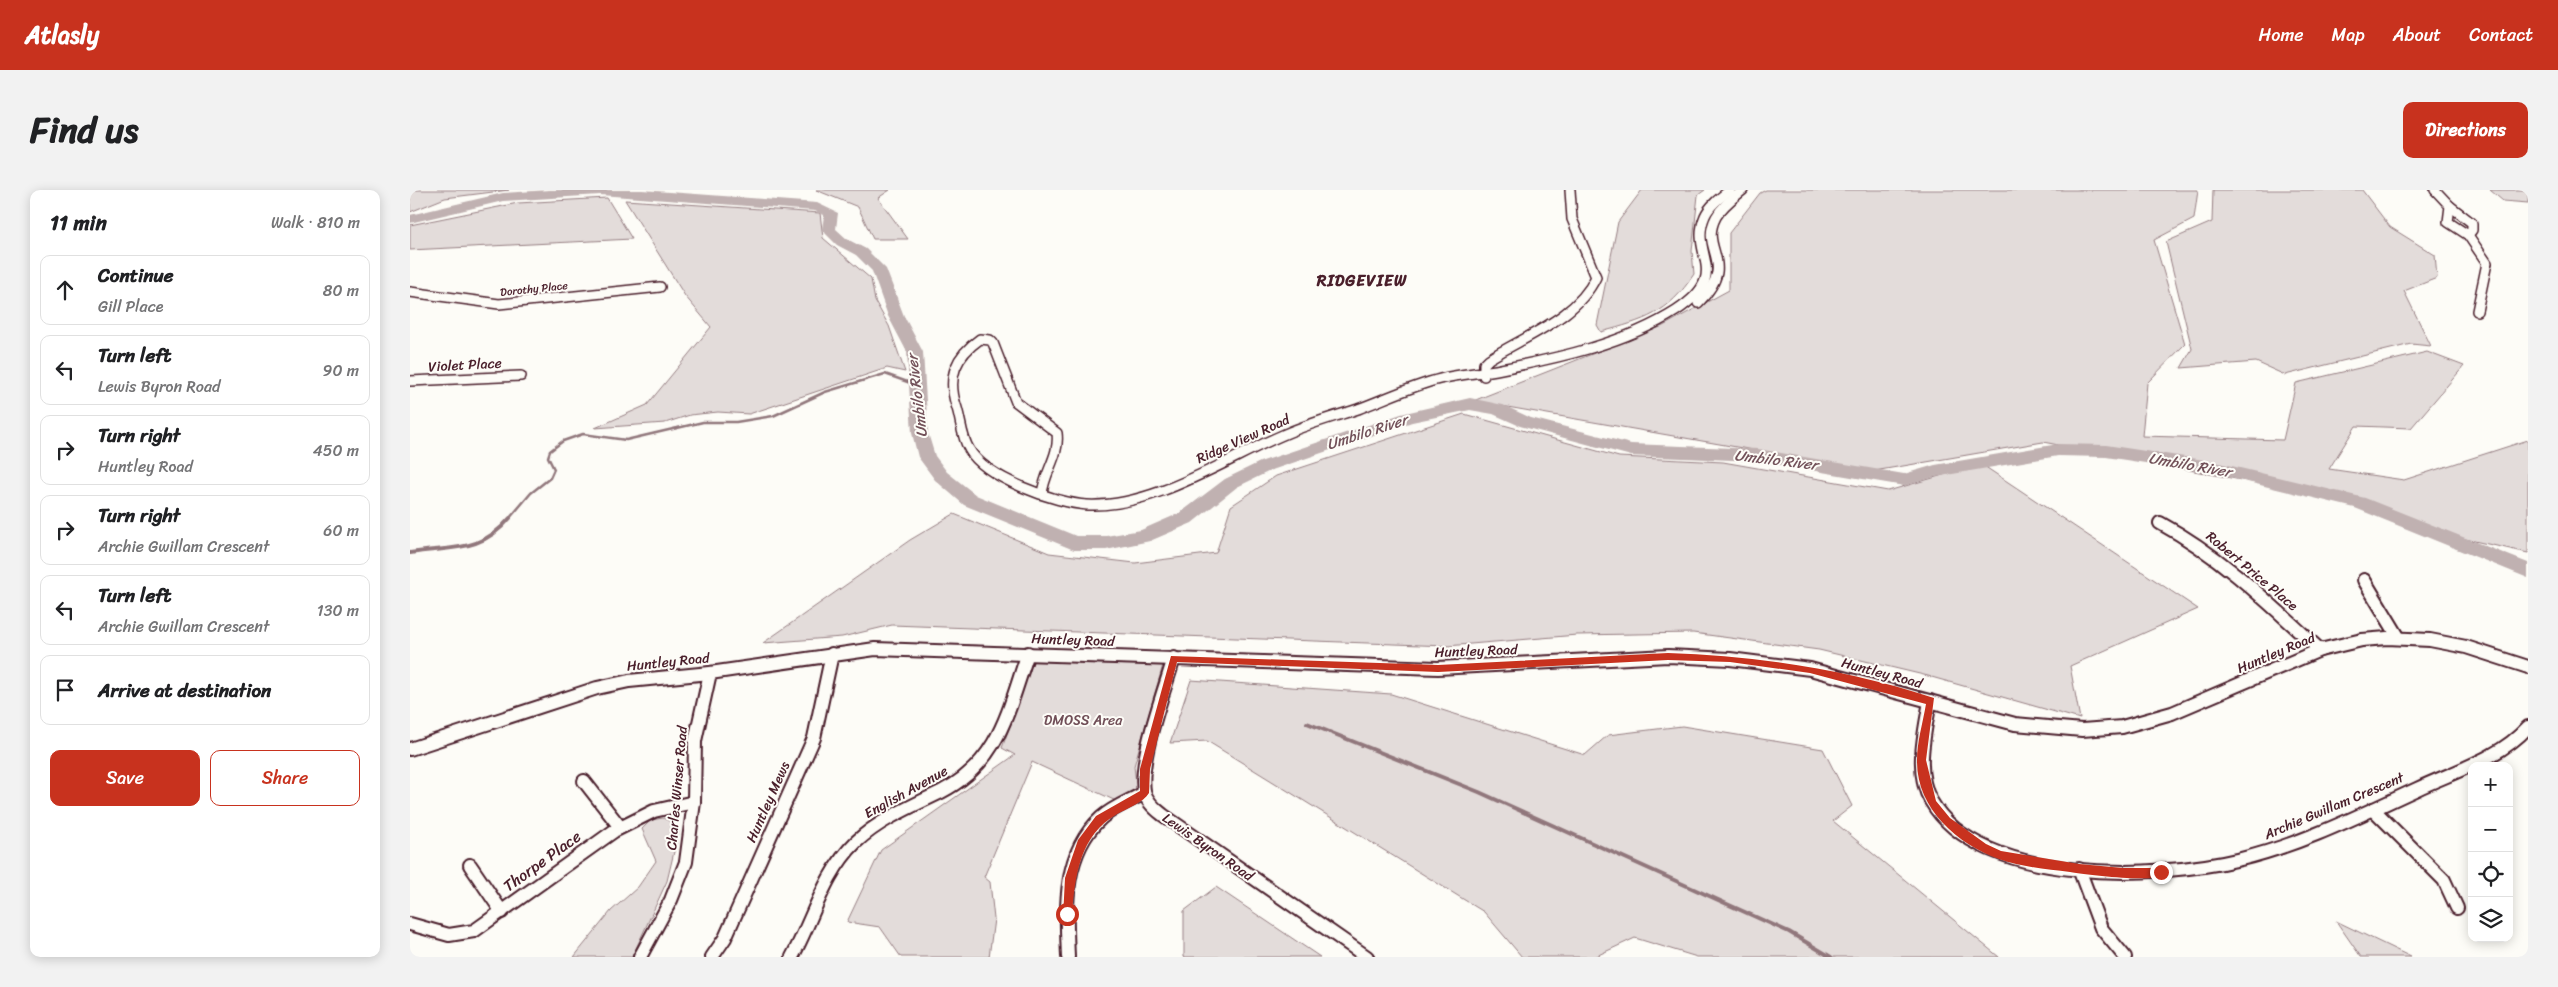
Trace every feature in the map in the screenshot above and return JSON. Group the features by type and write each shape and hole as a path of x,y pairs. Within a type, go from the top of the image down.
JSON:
{"street":[{"path":"1483,374 1489,359 1579,304 1594,286 1596,277 1572,219 1570,190"},
{"name":"Ridge View Road","path":"1483,374 1601,342 1654,323 1694,298 1706,281 1708,267 1703,228 1704,219 1708,212 1730,190"},
{"name":"Ridge View Road","path":"1042,494 1043,480 1058,450 1057,433 1045,422 1023,410 1016,402 992,343 990,340 980,339 962,353 950,381 964,440 972,454 989,468 1026,488 1067,504 1088,506 1145,496 1179,483 1285,433 1429,382 1536,367 1617,342 1659,325 1691,308 1711,291 1718,277 1717,257 1712,232 1714,221 1727,204 1743,190"},
{"path":"2435,190 2450,206 2472,223 2472,230 2468,235"},
{"path":"2450,206 2448,222 2468,235 2487,263 2477,311"},
{"name":"Dorothy Place","path":"410,292 499,304 660,287"},
{"name":"Violet Place","path":"410,381 522,376"},
{"name":"Robert Price Place","path":"2160,523 2201,546 2224,563 2320,650"},
{"path":"2364,580 2399,638"},
{"name":"Huntley Road","path":"410,748 597,688 657,677 710,673 832,654 900,649 1438,668 1482,668 1621,658 1713,658 1810,669 2015,724 2056,729 2104,729 2142,722 2172,713 2320,650 2362,640 2399,638 2430,640 2466,647 2528,667"},
{"name":"English Avenue","path":"792,957 811,923 838,863 857,841 881,824 962,779 984,758 1001,728 1028,653"},
{"name":"Huntley Mews","path":"712,957 728,932 814,738 832,654"},
{"path":"1068,957 1067,891 1074,860 1082,843 1100,819 1144,793 1145,769 1174,658"},
{"name":"Charles Winser Road","path":"640,957 670,900 686,862 694,802 695,740 710,673"},
{"name":"Archie Gwillam Crescent","path":"1930,701 1921,760 1922,774 1932,803 1946,821 1982,848 2001,855 2079,869 2123,872 2161,872 2240,860 2287,845 2372,809 2501,750 2528,727"},
{"path":"584,781 620,827"},
{"name":"Lewis Byron Road","path":"1144,793 1154,808 1163,815 1366,957"},
{"name":"Thorpe Place","path":"410,924 439,934 463,935 474,931 620,827 654,811 694,802"},
{"path":"2372,809 2444,880 2457,908"},
{"path":"470,865 502,912"},
{"path":"2079,869 2097,924 2125,957"}],"green space":[{"path":"410,190 509,190 445,198 410,212"},
{"path":"816,190 890,190 878,198 908,239 873,239 858,207"},
{"path":"1642,190 1705,190 1698,195 1692,251 1694,274 1675,298 1654,314 1630,324 1601,332 1597,325 1618,222"},
{"path":"1766,190 2198,190 2194,219 2154,240 2185,344 2147,383 2142,436 2283,440 2296,383 2427,352 2464,366 2411,428 2356,426 2329,469 2404,480 2528,440 2528,553 2443,534 2335,498 2043,442 1874,471 1473,401 1663,326 1729,290 1729,233 1760,193"},
{"path":"2213,190 2362,190 2390,227 2435,255 2437,278 2404,291 2431,346 2411,344 2285,375 2256,362 2181,368 2192,349 2166,242 2212,222"},
{"path":"2490,190 2528,190 2528,203 2503,201"},
{"path":"607,198 632,239 410,250 410,225 518,203"},
{"path":"625,200 820,213 823,238 871,279 875,301 889,326 905,372 887,368 749,414 718,412 690,415 665,423 595,428 647,405 711,327 685,296"},
{"path":"1464,414 1619,457 1723,462 1888,491 1981,464 2198,609 2070,666 2080,719 1928,676 1819,650 1693,633 1577,635 1447,646 892,625 842,637 763,643 910,540 954,514 1049,553 1135,563 1216,553 1231,506 1276,476"},
{"name":"DMOSS Area","path":"1034,659 1163,665 1134,766 1137,791 1116,801 1032,762 984,877 990,882 994,919 989,957 901,957 880,927 847,922 881,850 1015,755 1002,748"},
{"path":"1191,680 1391,694 1585,755 1608,735 1682,726 1823,749 1852,806 1833,821 1999,957 1697,957 1635,938 1594,957 1522,957 1484,912 1207,741 1170,743"},
{"path":"663,818 674,823 679,831 667,881 632,957 574,957 611,911 638,887 656,861 642,829 651,820"},
{"path":"1216,887 1320,957 1184,957 1184,911"},
{"path":"2336,921 2411,957 2361,957"}],"waterway":[{"name":"Umbilo River","path":"410,219 503,197 600,191 817,207 831,213 829,230 842,242 861,252 879,269 896,316 915,352 920,433 927,457 941,476 970,500 1074,543 1106,543 1144,536 1186,518 1231,483 1266,466 1407,418 1449,407 1470,404 1497,409 1526,422 1631,450 1758,455 1904,480 1935,471 2058,450 2106,451 2211,467 2359,503 2528,571"},
{"path":"509,519 531,493 550,478 554,469 548,457 550,451 563,441 583,434 626,440 703,422 736,422 773,416 825,392 885,374 916,385"},
{"path":"410,553 476,543 499,530 510,518"},
{"path":"1307,723 1479,792 1789,932 1831,957"}],"district":[{"name":"RIDGEVIEW","path":"1362,280"}],"route":[{"path":"1067,914 1067,891 1074,860 1090,830 1100,819 1144,793 1145,769 1174,658 1360,666 1482,668 1668,656 1730,659 1810,669 1930,701 1921,760 1926,788 1932,803 1946,821 1982,848 2001,855 2031,862 2079,869 2161,872"}]}
